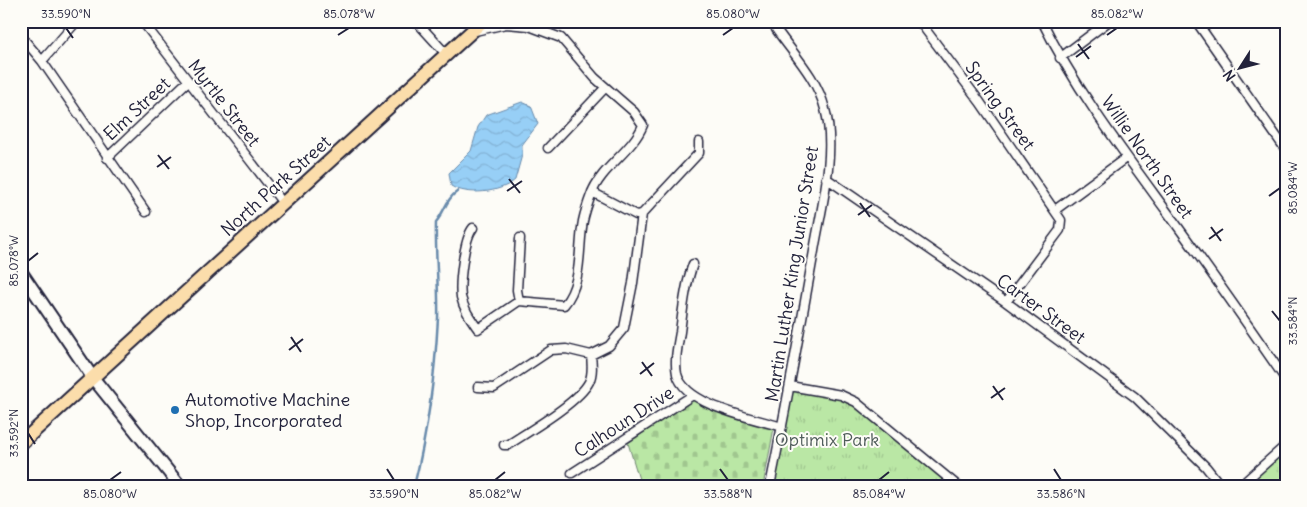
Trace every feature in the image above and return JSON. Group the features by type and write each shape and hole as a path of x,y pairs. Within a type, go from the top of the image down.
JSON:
{"main road":[{"name":"North Park Street","path":"21,443 483,21"}],"street":[{"path":"42,61 77,21"},
{"name":"Myrtle Street","path":"142,21 283,203"},
{"path":"416,21 447,55"},
{"name":"Martin Luther King Junior Street","path":"770,486 790,386 826,178 829,138 826,110 815,82 776,29 774,21"},
{"name":"Spring Street","path":"919,21 980,102 1055,210"},
{"name":"Willie North Street","path":"1042,21 1060,58 1286,380"},
{"path":"1060,58 1109,21"},
{"path":"1196,21 1286,150"},
{"path":"473,31 506,24 526,23 561,38 605,88 634,112 643,125 639,136 598,180 592,192 583,219 576,277 569,299 564,305 519,301 478,328 467,313 461,296 464,256 468,234 473,228"},
{"path":"21,36 42,61 146,212"},
{"name":"Elm Street","path":"107,158 188,81"},
{"path":"548,148 605,88"},
{"path":"478,387 494,388 551,350 566,349 591,355 609,346 624,328 633,283 642,214 699,153 698,142"},
{"path":"1006,302 1060,230 1060,220 1055,210 1128,157"},
{"name":"Carter Street","path":"826,178 1006,302 1135,397 1206,467 1221,486"},
{"path":"592,192 636,215 642,214"},
{"path":"519,301 517,290 520,238"},
{"path":"692,264 687,281 676,356 677,374 686,389 693,395 731,412 782,427"},
{"path":"21,272 93,378 180,486"},
{"path":"504,445 508,445 576,398 589,382 592,368 591,355"},
{"path":"790,386 841,395 856,402 958,486"},
{"name":"Calhoun Drive","path":"572,473 693,395"},
{"path":"1240,486 1286,445"}],"green space":[{"name":"Optimix Park","path":"790,386 856,402 958,486 770,486"},
{"path":"693,400 774,428 763,486 641,486 628,443"},
{"path":"1286,445 1286,486 1240,486"}],"water":[{"path":"522,102 531,106 538,124 522,145 522,155 515,180 501,188 483,192 466,191 451,186 449,173 471,151 478,127 486,115"}],"waterway":[{"path":"414,486 427,424 435,361 438,318 436,222 448,201 458,191"}],"place":[{"name":"Automotive Machine Shop, Incorporated","path":"175,410"}]}
